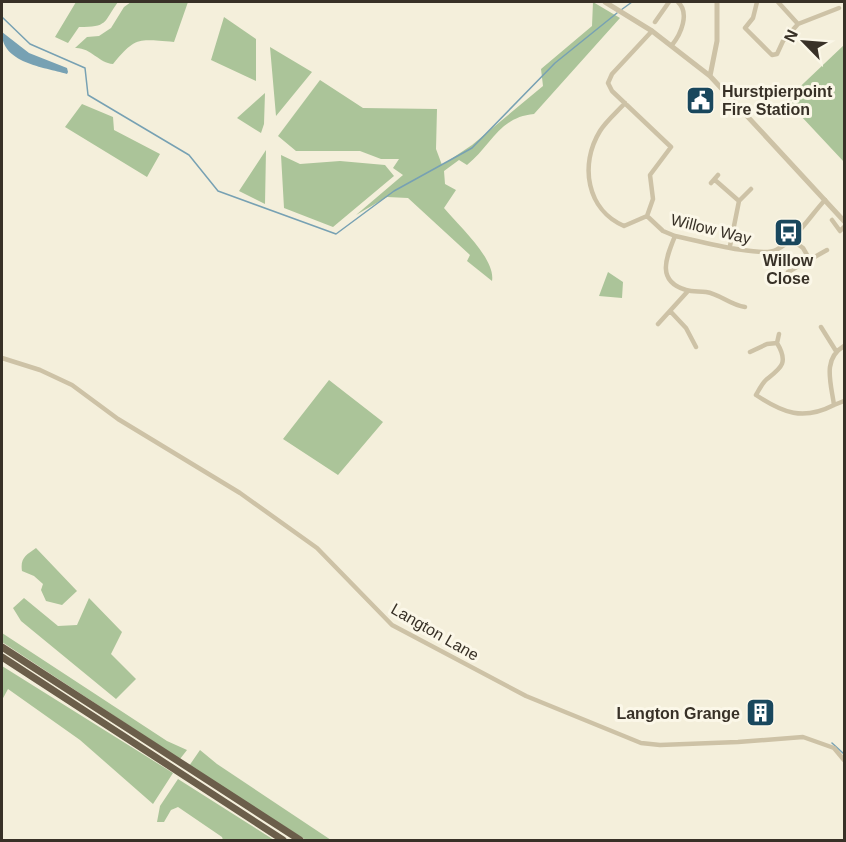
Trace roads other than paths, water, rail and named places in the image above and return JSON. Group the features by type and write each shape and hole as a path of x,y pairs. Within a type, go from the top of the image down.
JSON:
{"highway":[{"path":"2,647 300,840"},
{"path":"2,657 283,840"}],"street":[{"path":"605,2 652,30 710,76 844,221"},
{"path":"655,22 669,2"},
{"path":"672,45 682,30 683,9 678,2"},
{"path":"710,76 717,41 717,2"},
{"path":"756,2 753,18 745,28 772,55 777,54 783,41 798,24 839,8"},
{"path":"778,2 798,24"},
{"name":"Willow Way","path":"625,103 599,132 588,176 597,207 608,219 624,226 647,216 653,199 650,175 671,147 625,103 608,83 612,74 652,30"},
{"path":"714,179 739,201"},
{"path":"730,246 739,201 751,189"},
{"name":"Willow Way","path":"647,216 663,231 675,236 758,253 775,251 791,238 825,200"},
{"path":"832,220 840,231 844,227"},
{"path":"675,236 664,264 665,273 670,280 688,291 708,292 732,305 745,307"},
{"path":"791,238 803,248 810,260"},
{"path":"788,272 827,250"},
{"path":"657,277 665,273"},
{"path":"658,324 688,291"},
{"path":"671,312 686,328 696,347"},
{"path":"821,327 836,351"},
{"path":"779,334 777,344 782,367 764,381 753,394 789,413 815,413 844,401"},
{"path":"752,353 770,343 777,344"},
{"path":"834,405 829,368 836,351 844,346"},
{"name":"Langton Lane","path":"2,358 40,370 72,385 120,420 240,493 317,548 392,625 526,696 640,743 660,745 803,736 834,748 844,760"}],"water":[{"path":"2,32 29,53 67,68 67,74 36,66 16,57 8,51"}],"waterway":[{"path":"621,10 632,2"},
{"path":"2,17 30,44 85,68 88,95 189,155 218,191 336,234 394,191 472,148 555,63 617,13"},
{"path":"832,743 844,754"}],"place":[{"name":"Hurstpierpoint Fire Station","path":"701,100"},
{"name":"Willow Close","path":"788,232"},
{"name":"Langton Grange","path":"761,713"}]}
